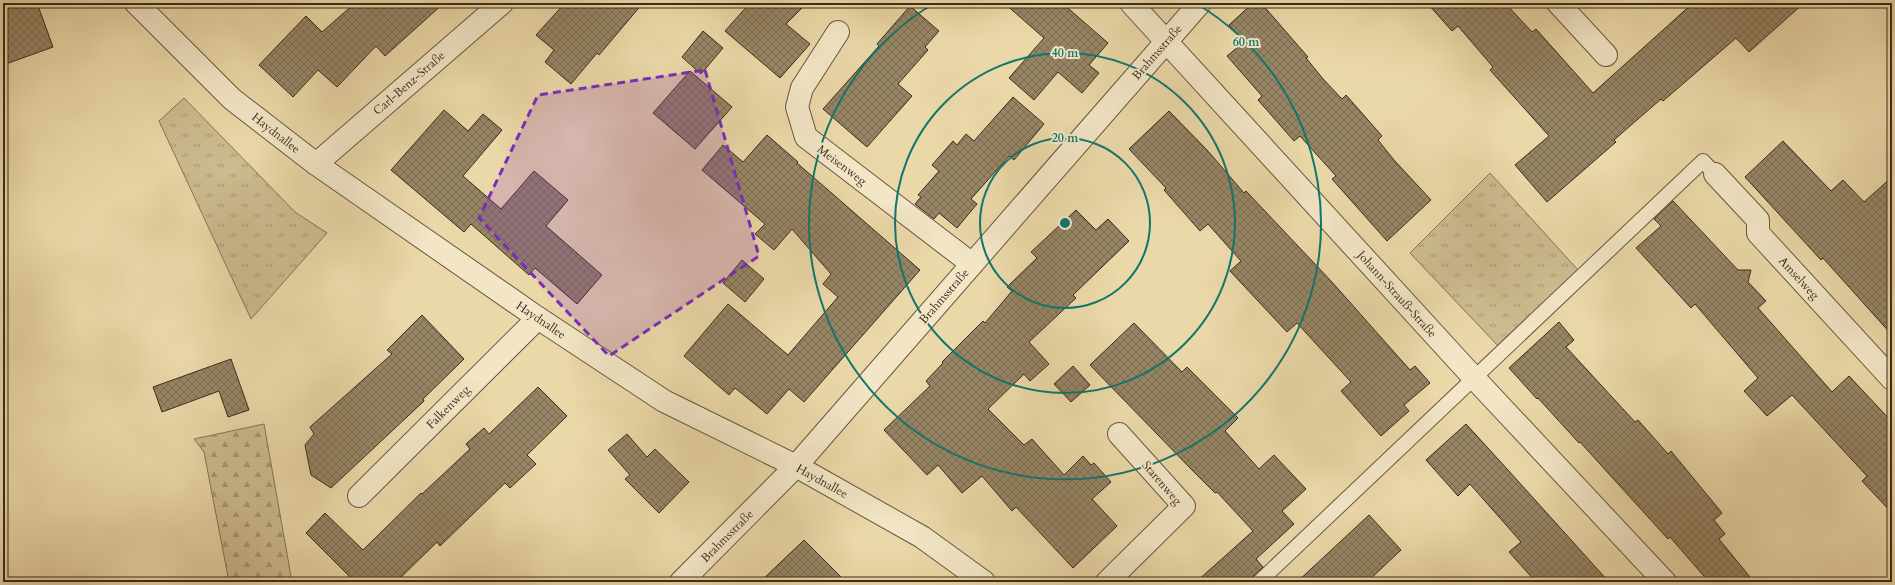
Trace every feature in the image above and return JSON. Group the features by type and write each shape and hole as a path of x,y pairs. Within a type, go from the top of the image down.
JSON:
{"street":[{"name":"Haydnallee","path":"136,3 232,99 316,164 538,318 664,401 796,466 922,537 984,582"},
{"name":"Carl-Benz-Straße","path":"316,164 502,3"},
{"name":"Johann-Strauß-Straße","path":"1131,3 1474,379 1665,582"},
{"name":"Brahmsstraße","path":"682,582 796,466 1200,3"},
{"path":"1558,3 1606,55"},
{"name":"Meisenweg","path":"838,32 802,88 797,107 806,137 972,264"},
{"name":"Amselweg","path":"1715,174 1758,220 1758,233 1892,379"},
{"name":"Falkenweg","path":"359,496 538,318"},
{"name":"Starenweg","path":"1107,582 1184,506 1119,434"}],"lane":[{"path":"1259,582 1703,161 1715,174"}],"highlighted area":[{"path":"705,70 759,256 609,356 479,218 538,95"}],"green space":[{"path":"184,98 295,212 327,233 251,319 159,121"},
{"path":"1490,173 1578,270 1500,348 1410,253"},
{"path":"264,424 292,582 229,582 204,452 194,439"}],"building":[{"path":"3,3 37,3 53,47 3,65"},
{"path":"355,3 444,3 385,56 376,46 337,87 318,70 293,97 259,65 306,16 322,32"},
{"path":"565,3 643,3 599,55 597,53 571,84 545,62 554,50 536,35"},
{"path":"750,3 807,3 786,24 810,44 780,78 725,31"},
{"path":"1004,3 1062,3 1108,43 1089,65 1099,73 1082,93 1058,72 1034,100 1009,78 1044,38"},
{"path":"1253,3 1261,3 1308,57 1306,58 1324,80 1342,99 1346,95 1382,136 1378,140 1394,160 1431,200 1387,241 1332,179 1336,176 1300,136 1294,141 1258,100 1262,96 1227,56 1244,42 1229,25"},
{"path":"1427,3 1505,3 1532,32 1536,29 1593,93 1693,3 1804,3 1749,52 1736,38 1663,101 1661,99 1614,140 1616,142 1547,202 1515,165 1549,136 1490,70 1493,67 1458,26 1452,31"},
{"path":"910,6 939,31 925,47 928,50 898,84 912,96 867,147 823,109 879,46 877,44"},
{"path":"703,31 723,48 701,74 682,57"},
{"path":"690,71 732,107 695,149 653,113"},
{"path":"1013,97 1044,124 1014,160 1009,156 971,199 977,204 957,228 939,213 934,219 915,204 921,197 918,195 939,171 932,165 953,141 957,145 966,134 974,141"},
{"path":"444,110 468,131 483,114 502,130 463,176 501,209 534,171 568,200 546,226 602,275 577,304 535,268 529,275 471,224 464,232 391,170"},
{"path":"1169,111 1207,150 1244,193 1246,191 1331,281 1410,370 1415,366 1430,383 1404,405 1409,411 1381,436 1341,391 1351,382 1297,323 1287,332 1230,271 1241,261 1208,224 1200,231 1164,190 1166,188 1129,149"},
{"path":"767,135 920,270 804,402 789,389 767,414 735,388 729,395 684,356 728,304 788,355 838,297 823,284 831,274 792,229 774,250 755,234 765,224 702,170 723,145 743,162"},
{"path":"1783,141 1831,191 1843,180 1864,202 1892,177 1892,335 1823,258 1821,260 1745,177"},
{"path":"1673,201 1738,270 1751,270 1748,282 1766,301 1758,308 1832,392 1849,376 1892,422 1892,513 1862,481 1867,476 1792,395 1767,416 1744,391 1758,378 1695,304 1691,308 1636,248 1661,226 1654,219"},
{"path":"1076,210 1096,230 1108,219 1129,241 1073,295 1076,298 1029,342 1049,364 1030,381 1024,374 988,409 1024,445 1032,439 1064,475 1083,456 1091,465 1094,463 1111,482 1092,499 1117,526 1073,568 1016,507 1012,511 982,476 962,493 938,465 927,475 884,430 930,386 926,381 943,363 942,362 983,321 985,323 1012,291 1007,287 1037,258 1031,252"},
{"path":"742,260 764,279 745,302 723,283"},
{"path":"422,315 464,359 423,399 424,401 331,488 311,475 305,445 314,434 310,427 392,354 387,350"},
{"path":"1559,322 1574,340 1566,347 1635,422 1638,420 1668,454 1671,451 1722,513 1714,520 1725,534 1719,539 1754,582 1709,582 1670,537 1668,539 1580,442 1579,443 1509,368"},
{"path":"1134,323 1182,372 1187,367 1238,418 1225,431 1259,469 1274,455 1306,489 1282,511 1294,524 1256,559 1263,567 1253,576 1251,582 1196,582 1253,531 1217,492 1215,493 1192,470 1090,365"},
{"path":"231,359 249,410 228,417 219,391 162,412 153,387"},
{"path":"1073,366 1090,385 1071,402 1054,384"},
{"path":"538,387 567,416 527,455 536,464 510,488 505,483 440,546 437,542 396,582 355,582 306,533 325,513 363,550 421,493 422,494 470,449 466,444 484,428 489,434"},
{"path":"1466,424 1609,582 1536,582 1509,552 1521,542 1470,484 1458,496 1426,460"},
{"path":"627,434 647,457 655,449 689,482 659,513 625,479 630,475 608,450"},
{"path":"1369,515 1401,550 1367,582 1297,582"},
{"path":"804,540 846,582 760,582"}]}
